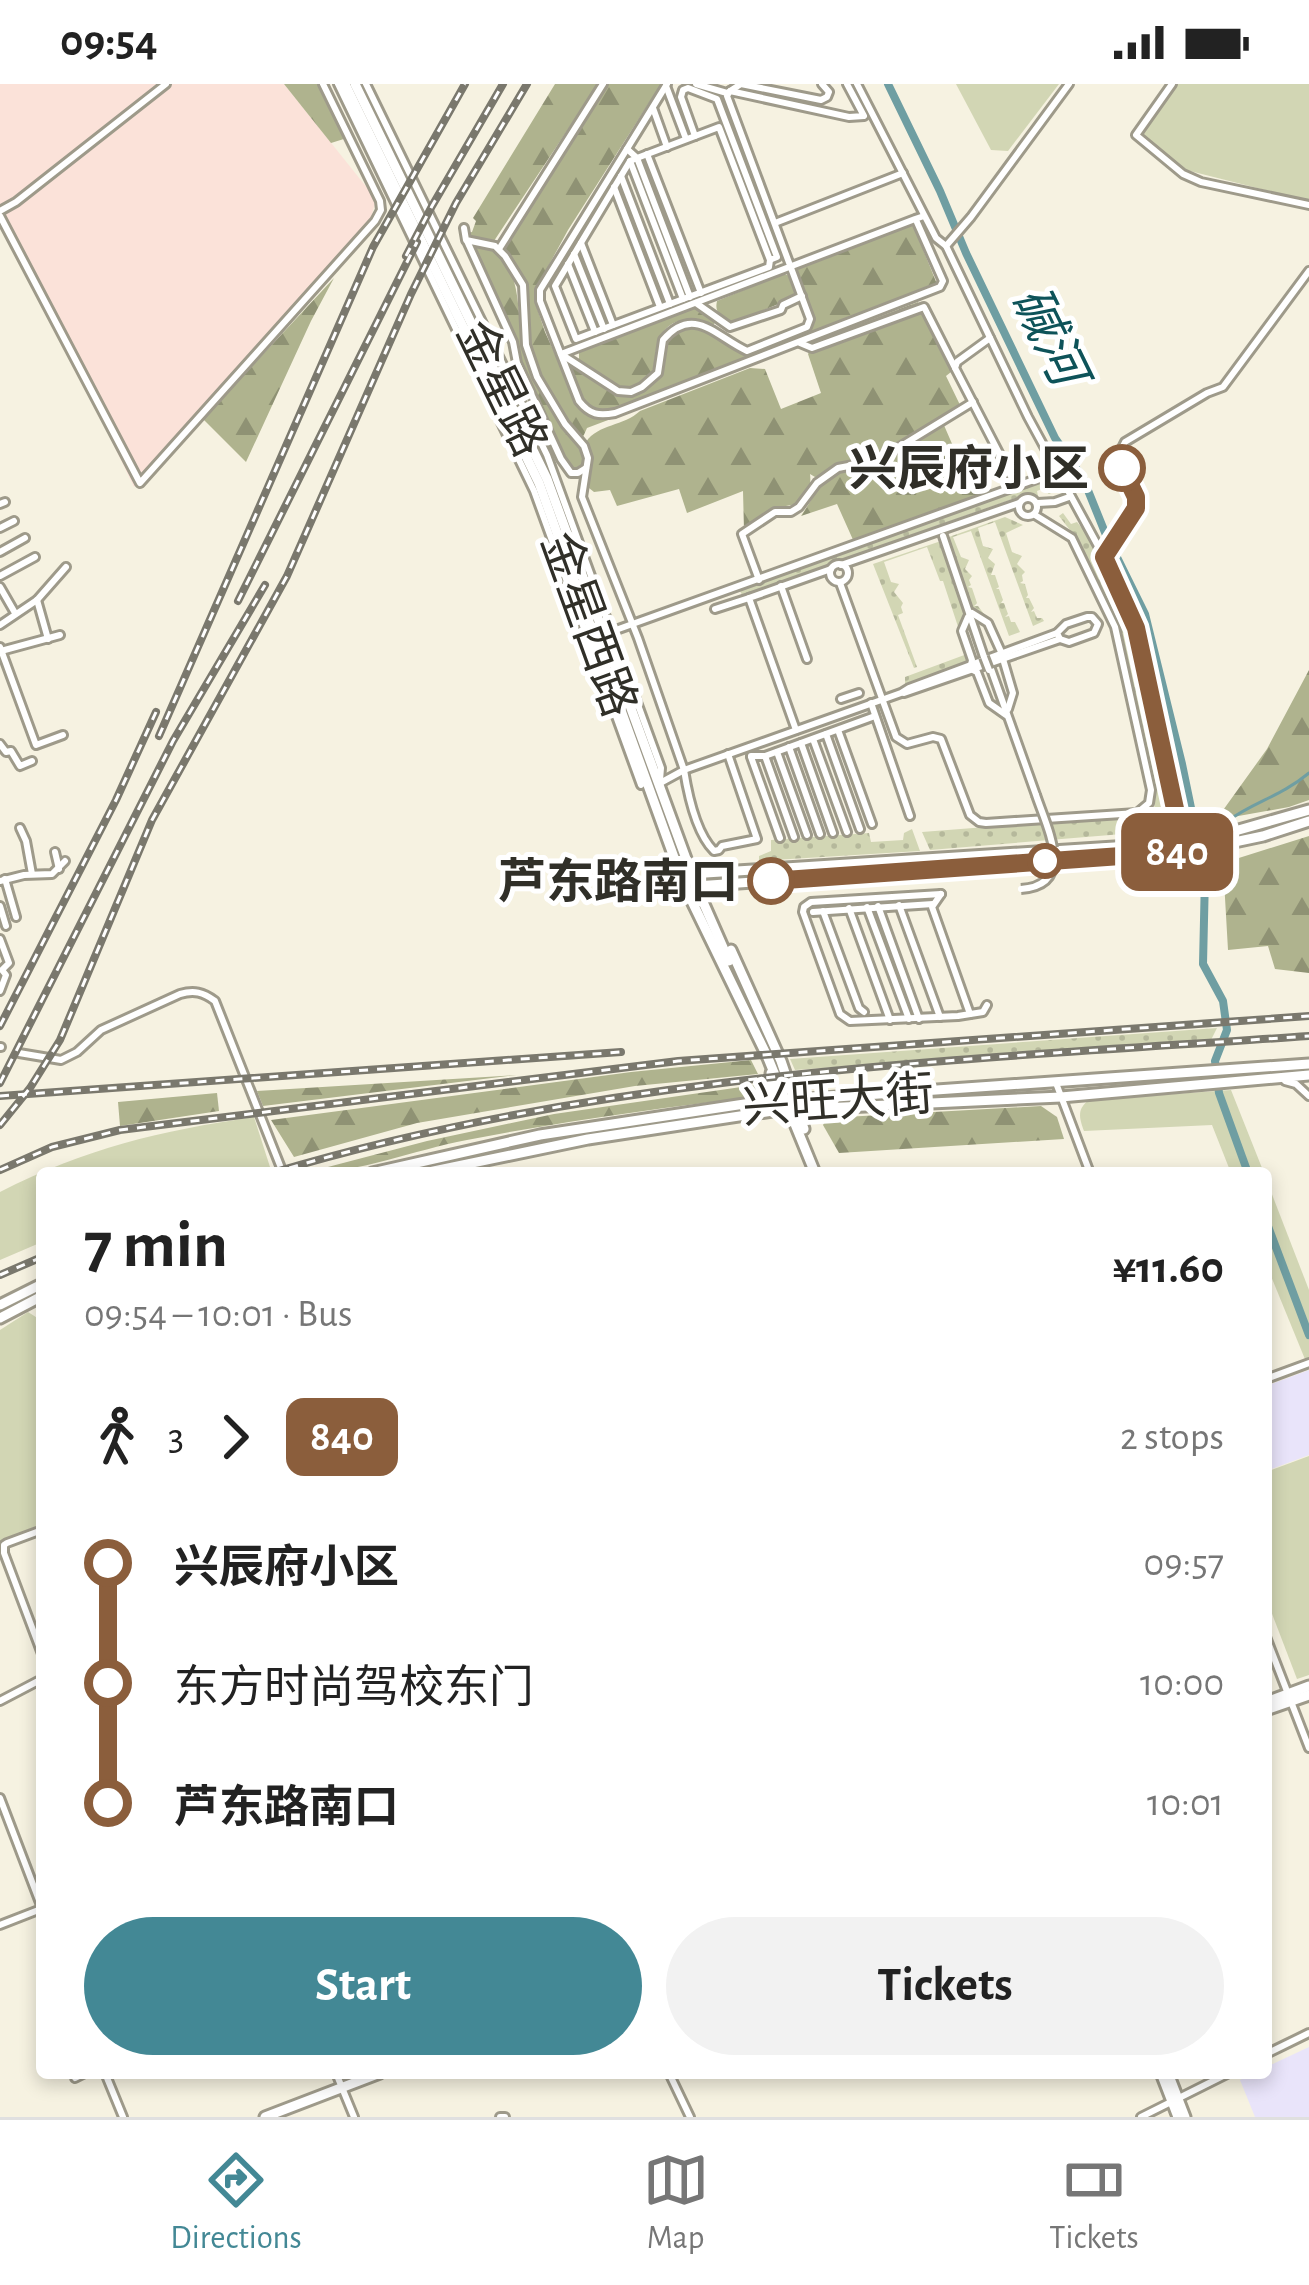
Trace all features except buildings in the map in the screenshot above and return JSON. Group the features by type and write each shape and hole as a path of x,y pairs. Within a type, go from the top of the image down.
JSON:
{"main road":[{"name":"金星西路","path":"342,84 539,483 699,916 776,1080"},
{"name":"金星路","path":"355,84 547,479 659,784 687,880 734,957 781,1061 792,1106"},
{"path":"1280,825 1309,810"},
{"path":"687,880 726,884 1180,850 1309,821"},
{"path":"687,880 729,872 1180,850"},
{"path":"726,884 724,876 729,872"},
{"path":"699,916 714,956 792,1106 816,1167"},
{"name":"兴旺大街","path":"453,1167 588,1139 792,1106 1201,1071 1305,1070"},
{"name":"兴旺大街","path":"399,1167 540,1135 751,1103 792,1106 1061,1096 1227,1082 1287,1071"},
{"path":"751,1103 770,1094 776,1080"},
{"path":"0,1306 36,1292"},
{"path":"0,1318 36,1294"},
{"path":"14,1311 36,1310"},
{"path":"1272,1704 1309,1691"},
{"path":"282,2117 368,2079"},
{"path":"265,2117 378,2079"},
{"path":"1166,2079 1181,2117"}],"street":[{"path":"166,84 0,213 140,483 381,210 323,84"},
{"path":"342,84 534,491 641,785"},
{"path":"366,84 547,455 661,768 659,784"},
{"path":"499,249 603,84"},
{"path":"696,84 849,117 864,116 847,84"},
{"path":"561,354 618,391 631,392 658,373 663,340 680,326 694,322 708,327 747,351 807,327 810,319 727,96 741,84 821,100 829,92 822,84"},
{"path":"857,84 939,243 946,246 1069,497 1106,554 1136,628 1180,850"},
{"path":"946,246 1069,84"},
{"path":"1172,84 1136,135 1184,175 1309,205"},
{"path":"667,85 540,290 540,301 586,411 604,415 940,287 943,281 915,219"},
{"path":"667,85 690,138"},
{"path":"690,138 681,98 688,88 717,99 777,257 770,260"},
{"path":"652,108 668,147"},
{"path":"719,127 769,267 576,339 555,286 634,159 668,147 719,127"},
{"path":"627,149 690,300 730,327 781,310 802,296"},
{"path":"647,154 701,293"},
{"path":"775,223 903,173"},
{"path":"621,176 670,304"},
{"path":"614,187 660,308"},
{"path":"561,354 690,300 925,216"},
{"path":"464,228 561,459 571,473 586,468"},
{"path":"466,240 499,249 523,285 526,345 537,376 584,446 582,497 633,626 687,789 710,848 719,850 758,839 728,754"},
{"path":"581,243 604,329"},
{"path":"574,254 604,329"},
{"path":"568,264 604,329"},
{"path":"1106,554 1137,503 1118,456 1125,442 1223,387 1309,271"},
{"path":"797,342 812,348 924,307 1016,486"},
{"path":"955,368 990,338"},
{"path":"759,580 742,534 775,512 799,507 817,483 838,468 888,454 973,403"},
{"path":"612,632 1056,472"},
{"path":"715,609 1030,498 1037,503 1069,497"},
{"path":"831,569 899,741 941,739 970,814 979,822 1133,813 1146,806 1151,790 1115,627 1072,538 1035,514 1023,514 1019,503"},
{"path":"1035,514 1037,503"},
{"path":"0,528 14,520"},
{"path":"1001,700 1008,700 1011,693 987,662 989,624 970,614 943,536 974,626 1035,796 1055,855 1051,875 1040,886 1021,889"},
{"path":"0,552 25,538"},
{"path":"0,576 35,557"},
{"path":"840,583 848,573 842,565"},
{"path":"0,625 37,600 66,568"},
{"path":"782,586 808,659"},
{"path":"0,587 15,614"},
{"path":"749,598 796,730"},
{"path":"37,600 48,639"},
{"path":"597,614 612,632"},
{"path":"970,614 962,631 973,660 987,662 1013,693 1006,714"},
{"path":"659,784 728,754 749,751 882,699 910,693 1058,634 1066,624 1087,617 1098,624 1090,635 1069,642 1058,634 1052,623"},
{"path":"974,626 982,622 988,627 997,653 977,672 988,703 1006,714"},
{"path":"60,635 1,649 36,745 63,735"},
{"path":"841,699 859,693"},
{"path":"871,703 910,816"},
{"path":"749,751 765,756 875,716"},
{"path":"838,730 872,824"},
{"path":"826,734 860,829"},
{"path":"813,739 847,832"},
{"path":"801,743 833,833"},
{"path":"0,744 20,766 32,761"},
{"path":"789,747 820,834"},
{"path":"749,751 780,838"},
{"path":"777,752 807,835"},
{"path":"765,756 794,837"},
{"path":"20,828 32,874"},
{"path":"55,852 58,869"},
{"path":"16,917 3,880 52,874 65,860"},
{"path":"970,1014 932,907 941,894 811,902 804,907 840,1014 850,1021 970,1014 983,1012 987,1005"},
{"path":"864,1012 818,911 933,904"},
{"path":"899,905 940,1017"},
{"path":"0,906 6,926"},
{"path":"878,906 920,1018"},
{"path":"867,907 909,1019"},
{"path":"849,908 890,1020"},
{"path":"0,939 9,963 1,970 6,976 0,992"},
{"path":"19,1053 61,1060 101,1030 180,994 206,994 215,1001 282,1167"},
{"path":"1305,1070 1309,1094"},
{"path":"1245,1080 1292,1082 1309,1094"},
{"path":"1056,1083 1088,1167"},
{"path":"1272,1377 1309,1363"},
{"path":"36,1532 4,1545 36,1638"},
{"path":"1272,1651 1309,1748"},
{"path":"0,1701 36,1682"},
{"path":"0,1798 36,1892"},
{"path":"0,1925 36,1910"},
{"path":"1272,2051 1309,2033"},
{"path":"107,2079 123,2117"},
{"path":"338,2079 354,2117"},
{"path":"672,2079 691,2117"},
{"path":"1141,2117 1217,2079"}],"shaded area":[{"path":"0,84 284,84 376,199 371,218 134,487 0,211"},
{"path":"1309,1370 1309,1455 1272,1469 1272,1384"},
{"path":"1309,2047 1309,2117 1255,2117 1240,2080 1272,2079 1272,2064"}],"green space":[{"path":"284,84 320,84 347,138 331,143"},
{"path":"555,84 598,84 494,241 471,240 466,233 472,232 473,218"},
{"path":"607,84 661,84 568,230 538,285 536,305 581,411 601,417 632,411 587,428 583,437 538,372 526,332 523,285 503,248"},
{"path":"956,84 1059,84 1008,151 991,150"},
{"path":"1178,84 1309,84 1309,201 1186,170 1141,135"},
{"path":"911,225 937,284 612,411 587,408 579,394 568,363 608,390 636,393 659,376 670,337 682,328 706,329 743,353 809,329 814,316 799,268"},
{"path":"474,246 496,251 512,274 528,362 576,440 585,468 577,472 569,469 520,362"},
{"path":"783,274 791,276 798,296 732,323 718,312 717,301"},
{"path":"334,278 311,321 246,462 203,419"},
{"path":"918,302 951,372 946,376 961,407 876,455 834,466 826,475 810,474 809,489 797,503 777,506 744,530 743,491 687,513 679,489 617,506 610,490 589,488 591,453 586,442 597,432 750,368 765,369 781,409 821,393 808,354 815,341"},
{"path":"695,308 716,321 712,327 691,320 670,325 658,341 651,376 641,384 614,384 579,360 579,352"},
{"path":"943,423 953,446 963,447 982,494 854,542 837,504 801,516 822,483 842,470 890,455"},
{"path":"1045,478 1057,478 1058,490 1049,494 1042,489 1038,496 1027,494 742,595 740,591"},
{"path":"1063,513 1086,533 1135,639 1171,830 930,850 922,832 1154,814 1155,794 1119,629 1073,534 1059,516"},
{"path":"1005,517 1023,525 1006,533 1012,552 1022,556 1017,564 1025,572 1020,583 1025,584 1026,598 1034,608 1031,612 1044,621 1033,626 995,522 978,528 983,546 993,549 988,558 995,564 991,575 995,575 1008,614 1005,617 1020,632 1009,636 971,531 953,537 961,557 969,560 965,569 972,576 968,587 977,603 974,606 987,618 973,610 948,540 949,537"},
{"path":"941,541 966,612 960,630 970,662 905,687 905,677 967,654 927,547 884,562 891,582 899,584 894,592 903,603 903,613 898,615 914,668 873,564"},
{"path":"1309,670 1309,800 1216,820 1267,749"},
{"path":"912,829 920,851 759,861 759,856 771,851 771,840 869,833 871,842 903,840 904,833"},
{"path":"1309,836 1309,973 1275,969 1268,946 1228,950 1223,863"},
{"path":"1217,1028 1211,1040 795,1070 790,1059"},
{"path":"751,1060 758,1074 635,1086 417,1123 294,1157 271,1120 631,1072"},
{"path":"517,1075 263,1106 257,1091"},
{"path":"762,1084 759,1096 540,1127 355,1167 328,1167 427,1141 554,1114"},
{"path":"1231,1090 1262,1167 1229,1167 1212,1125 1084,1131 1081,1110 1089,1100"},
{"path":"217,1093 219,1111 120,1126 118,1102"},
{"path":"1041,1106 1057,1117 1064,1139 839,1153 823,1125 827,1118"},
{"path":"254,1117 270,1167 56,1167 124,1143"},
{"path":"36,1175 36,1245 0,1260 0,1192"},
{"path":"1272,1194 1309,1290 1309,1369 1272,1279"},
{"path":"28,1312 36,1317 36,1526 0,1541 0,1330"},
{"path":"1309,1456 1309,1675 1297,1679 1272,1614 1272,1470"}],"waterway":[{"name":"碱河","path":"888,84 1055,438 1083,478 1145,614 1205,876 1203,964 1223,1001 1227,1030 1215,1061 1219,1093 1246,1167"},
{"path":"1226,822 1309,773"},
{"path":"1272,1237 1309,1335"}],"railway":[{"path":"159,736 373,247 465,84"},
{"path":"406,256 503,84"},
{"path":"0,1125 60,1040 152,820 287,576 411,294 456,203 527,84"},
{"path":"238,601 417,242"},
{"path":"0,1083 173,741 265,585"},
{"path":"0,1026 156,712"},
{"path":"0,1170 52,1147 120,1130 678,1061 1309,1016"},
{"path":"294,1167 527,1112 656,1092 917,1063 1309,1036"},
{"path":"0,1096 621,1052"},
{"path":"0,1275 36,1260"}],"bus line":[{"name":"840","path":"771,881 1177,852 1177,818 1136,628 1104,557 1136,508 1136,497 1122,468"}],"place":[{"name":"兴辰府小区","path":"1122,468"},
{"name":"芦东路南口","path":"771,881"}]}
